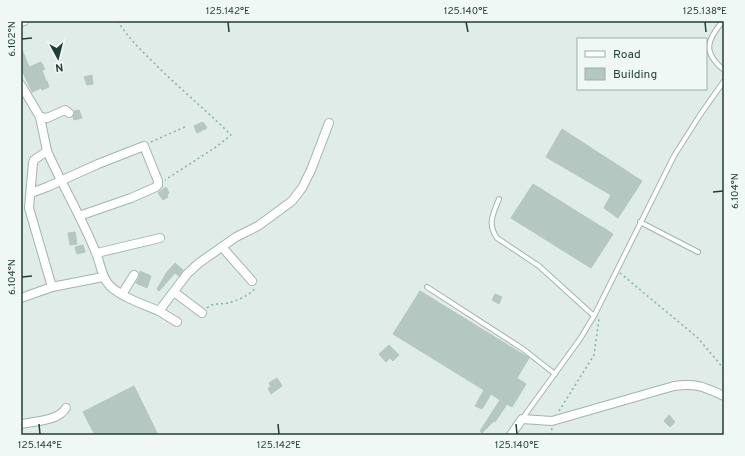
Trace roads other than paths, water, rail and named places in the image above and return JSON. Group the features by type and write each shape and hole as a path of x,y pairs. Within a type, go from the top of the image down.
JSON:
{"street":[{"path":"21,85 40,117 47,151 60,181 97,253 103,277 110,286 122,294 159,311 177,322"},
{"path":"40,117 47,118 65,110 69,113"},
{"path":"159,311 187,274 199,263 236,237 258,226 292,201 302,188 311,170 329,123"},
{"path":"31,193 144,146 158,185 131,198 79,216"},
{"path":"47,151 34,160 31,168 31,193 25,209 52,287"},
{"path":"97,253 160,238"},
{"path":"222,247 252,281"},
{"path":"122,294 134,275"},
{"path":"21,298 52,287 103,277"},
{"path":"174,292 202,313"},
{"path":"511,435 522,419 552,421 674,386 693,384 724,396"},
{"path":"21,424 58,416 64,412 66,408"}],"lane":[{"path":"723,21 710,40 709,47 710,54 724,70"},
{"path":"522,419 580,339 594,316 674,156 724,81"},
{"path":"498,199 490,223 497,238 539,266 594,316"},
{"path":"640,222 698,252"},
{"path":"427,288 523,349 555,374"}]}
